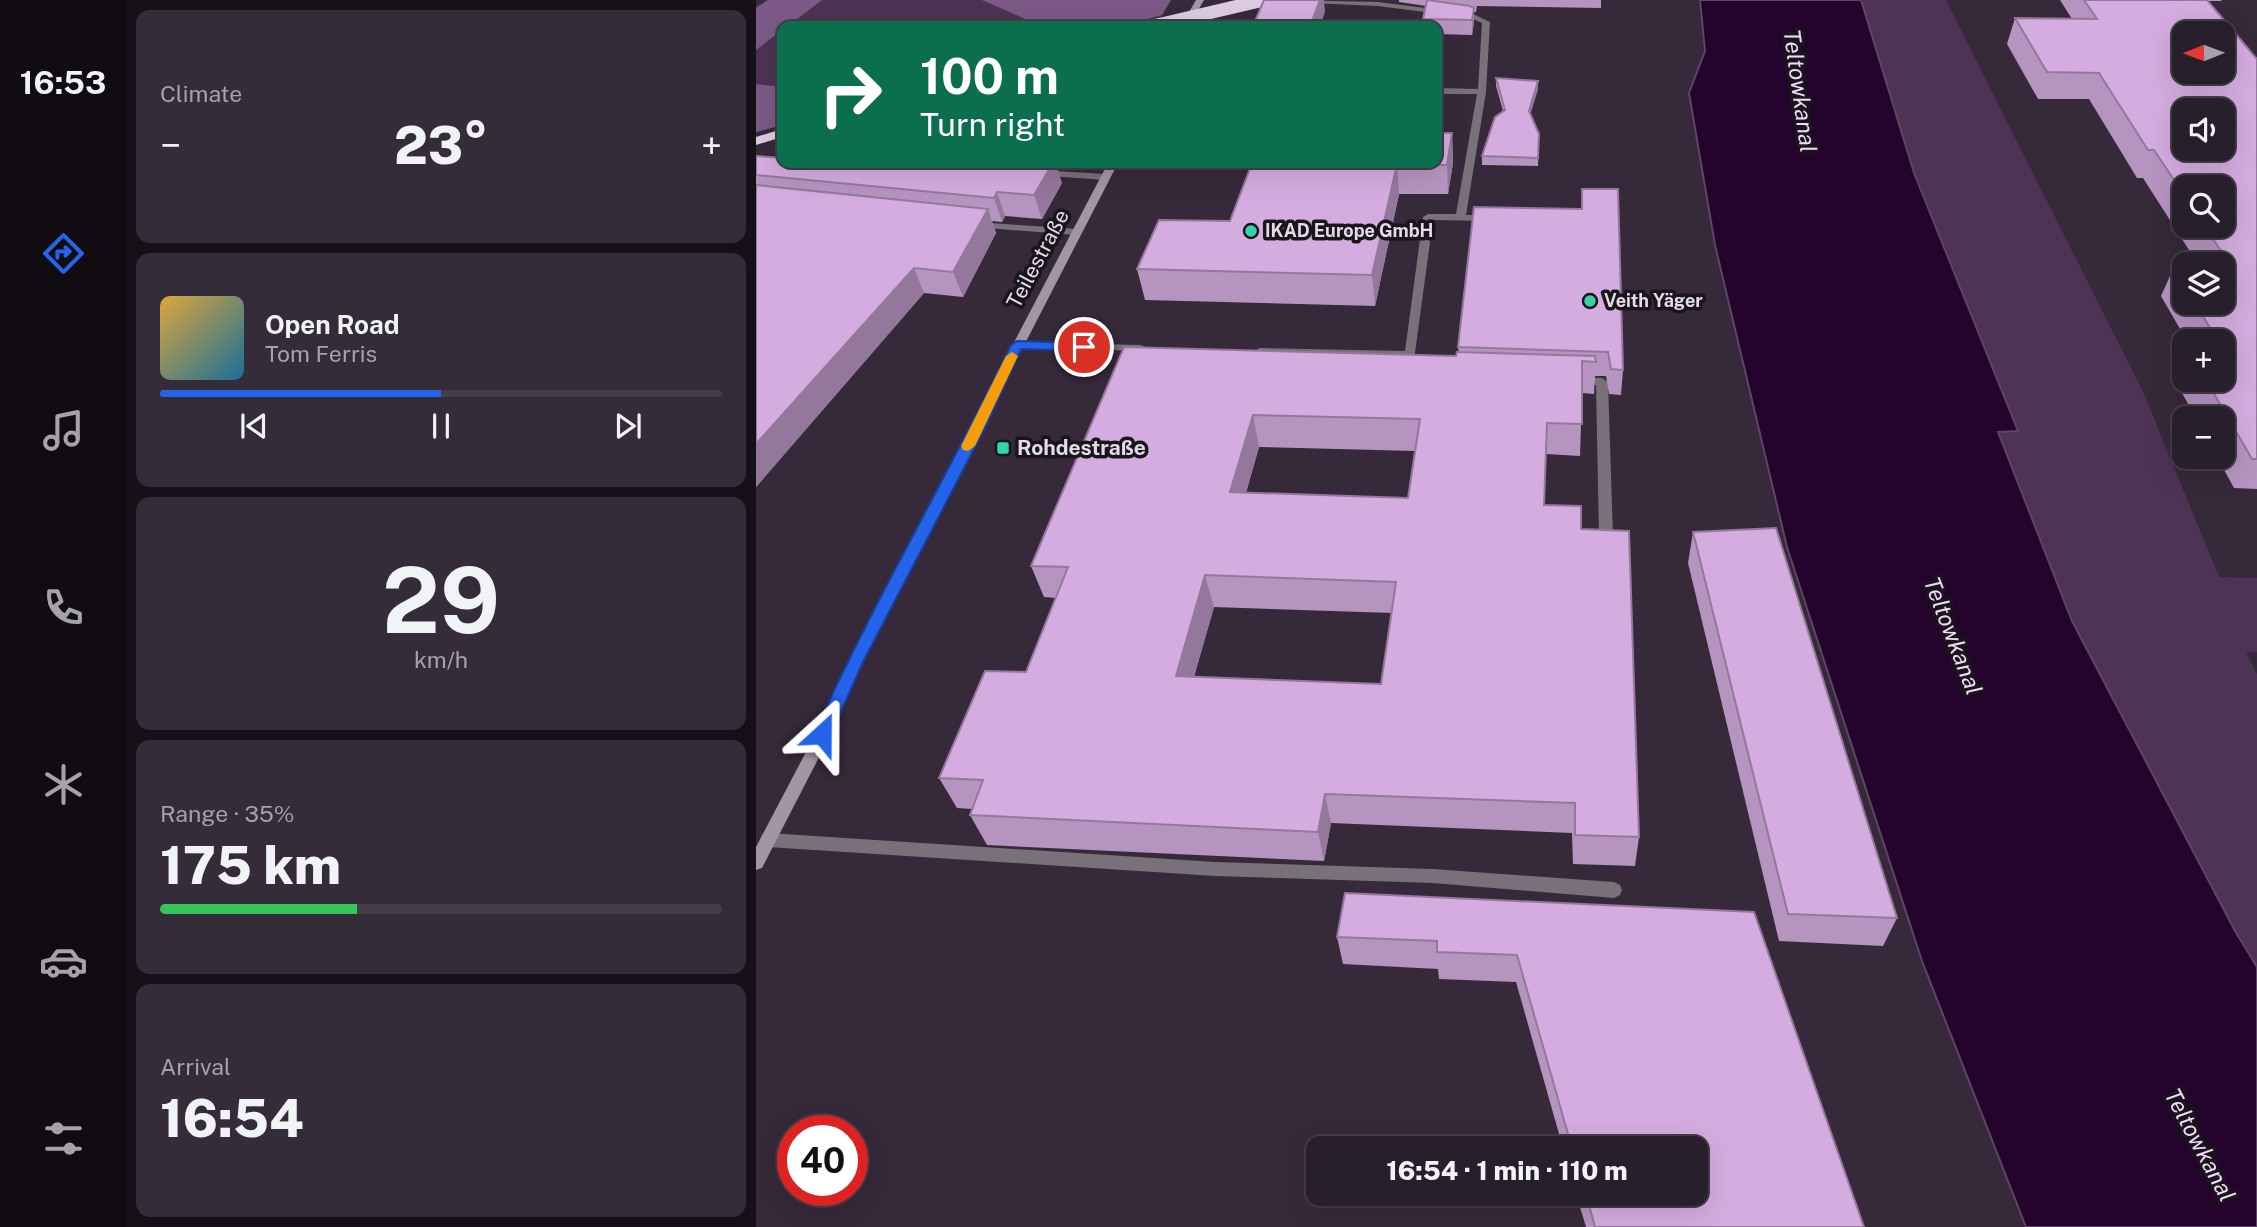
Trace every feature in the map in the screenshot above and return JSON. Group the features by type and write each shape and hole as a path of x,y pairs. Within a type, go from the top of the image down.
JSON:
{"highway":[{"path":"1174,21 1264,0"},
{"path":"756,141 777,134"}],"street":[{"path":"1188,21 1200,0"},
{"name":"Teilestraße","path":"756,863 822,734 876,619 979,426 1017,345 1110,168"}],"lane":[{"path":"1288,0 1378,4 1482,18 1486,22 1482,92 1461,217"},
{"path":"1442,91 1482,92"},
{"path":"1026,172 1105,177"},
{"path":"1422,376 1408,376 1428,217 1499,218"},
{"path":"960,223 1076,232"},
{"path":"1017,345 1160,349"},
{"path":"1244,351 1410,355"},
{"path":"1560,380 1602,382 1606,536"},
{"path":"768,840 1215,869 1433,876 1614,890"}],"shaded area":[{"path":"767,0 1171,0 1159,21 777,21 777,127 756,133 756,6"},
{"path":"768,0 822,0 795,21 777,21 777,34 756,50 756,8"},
{"path":"982,0 1171,0 1162,15 1140,21 1030,21"},
{"path":"1861,0 1946,0 2144,394 2172,462 2172,469 2175,469 2219,577 2257,578 2257,652 2246,652 2257,674 2257,967 2235,931 2072,621 1998,432 2017,430 1914,173"},
{"path":"756,84 777,86 777,126 756,132"}],"water":[{"name":"Teltowkanal","path":"1700,0 1861,0 1914,173 2018,431 1998,432 2072,621 2235,931 2257,967 2257,1227 2026,1227 1922,961 1787,547 1715,245 1689,93 1705,51"}],"building":[{"path":"1264,0 1320,0 1312,21 1255,21"},
{"path":"1427,0 1470,6 1474,8 1472,20 1423,19"},
{"path":"2084,0 2207,0 2225,21 2172,21 2172,84 2235,84 2235,33 2257,59 2257,459 2252,459 2235,430 2235,406 2221,406 2213,392 2235,392 2235,329 2211,329 2202,315 2235,315 2235,252 2222,252 2212,238 2235,238 2235,175 2172,177 2154,150 2148,150 2099,73 2047,72 2015,18 2097,19"},
{"path":"1496,78 1538,81 1529,111 1539,134 1538,158 1482,156 1495,117 1505,110"},
{"path":"1442,133 1452,133 1447,165 1442,165"},
{"path":"756,156 777,158 777,168 1050,168 1034,195 997,192 994,198 756,175"},
{"path":"1250,168 1396,168 1372,275 1137,269 1159,220 1230,221"},
{"path":"756,185 988,209 953,272 914,268 756,444"},
{"path":"1582,189 1618,189 1623,370 1611,369 1608,352 1458,347 1474,207 1582,209"},
{"path":"1124,347 1456,356 1457,352 1595,356 1596,362 1582,361 1582,424 1547,423 1544,505 1581,506 1581,529 1629,531 1639,837 1575,835 1575,803 1325,794 1318,832 970,815 983,780 939,778 985,671 1026,672 1068,567 1031,566","holes":["1253,415 1420,419 1408,498 1230,492","1205,575 1396,582 1381,684 1176,676"]},
{"path":"1776,528 1897,918 1788,914 1693,532"},
{"path":"1345,893 1754,912 1864,1227 1595,1227 1589,1206 1708,1206 1708,1136 1569,1136 1517,955 1437,952 1437,941 1337,937"}],"slow traffic":[{"path":"968,446 1012,356"}],"place":[{"name":"IKAD Europe GmbH","path":"1251,231"},
{"name":"Veith Yäger","path":"1590,301"},
{"name":"Rohdestraße","path":"1003,448"}],"route":[{"path":"822,734 876,619 993,399 1017,345 1084,347"}]}
